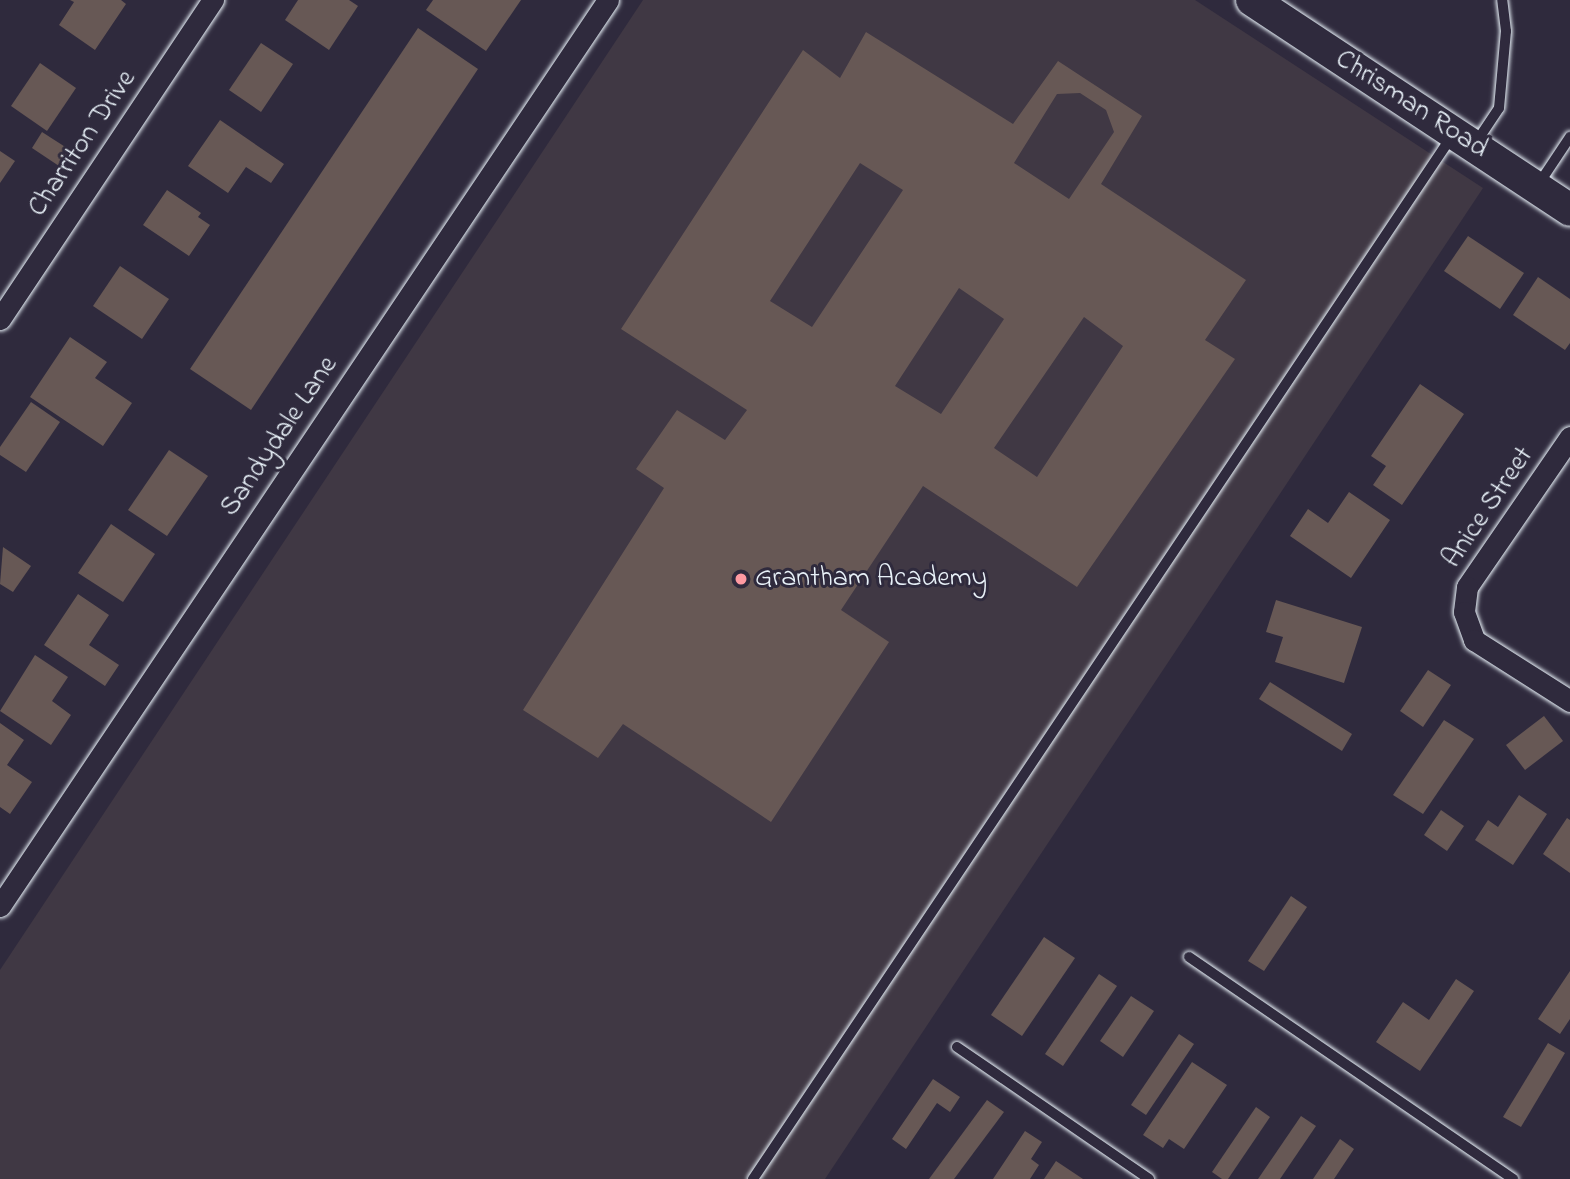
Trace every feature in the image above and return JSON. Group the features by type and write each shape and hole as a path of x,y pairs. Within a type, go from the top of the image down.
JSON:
{"street":[{"name":"Charriton Drive","path":"0,320 213,0"},
{"name":"Sandydale Lane","path":"0,906 608,0"},
{"name":"Chrisman Road","path":"1252,0 1570,210"},
{"name":"Anice Street","path":"1570,437 1467,587 1464,612 1474,640 1570,701"}],"lane":[{"path":"753,1179 1464,140 1499,108 1506,31 1502,0"},
{"path":"1536,188 1570,137"},
{"path":"1189,957 1513,1179"},
{"path":"957,1047 1149,1179"}],"shaded area":[{"name":"Grantham Academy","path":"643,0 1195,0 1483,188 825,1179 0,1179 0,970"}],"building":[{"path":"70,0 121,0 126,4 95,50 59,25 74,2"},
{"path":"298,0 349,0 358,6 329,50 285,20"},
{"path":"433,0 521,0 486,51 426,10"},
{"path":"418,28 478,69 251,410 190,369"},
{"path":"866,32 1013,124 1058,61 1142,116 1101,184 1246,280 1205,340 1235,359 1077,587 923,486 841,610 889,642 771,822 623,724 598,758 523,710 664,488 636,469 677,410 725,440 747,410 621,329 803,50 840,78","holes":["1080,93 1106,110 1114,132 1069,199 1014,163 1057,94","860,163 903,190 812,327 770,301","959,288 1004,319 941,414 895,386","1084,317 1123,346 1037,477 994,448"]},
{"path":"261,43 293,64 261,112 229,90"},
{"path":"40,63 76,88 47,131 11,106"},
{"path":"220,120 284,164 271,183 246,167 228,193 188,166"},
{"path":"42,132 70,150 59,166 32,148"},
{"path":"0,151 15,161 0,183"},
{"path":"167,190 201,213 198,217 210,225 189,256 143,225"},
{"path":"1468,236 1524,273 1500,309 1444,271"},
{"path":"120,266 169,299 142,339 93,306"},
{"path":"1538,277 1570,299 1570,343 1565,350 1513,315"},
{"path":"70,337 107,362 95,378 132,403 103,446 30,397"},
{"path":"1420,384 1464,414 1402,505 1373,485 1386,466 1371,456"},
{"path":"31,402 60,422 26,472 0,455 0,447"},
{"path":"169,450 208,476 167,536 128,510"},
{"path":"1349,492 1390,520 1351,578 1290,536 1308,509 1328,523"},
{"path":"111,524 155,554 123,602 78,573"},
{"path":"3,547 31,566 13,592 0,584"},
{"path":"78,594 109,615 89,645 119,665 105,686 44,645"},
{"path":"1276,600 1362,627 1344,683 1275,662 1283,637 1266,632"},
{"path":"35,655 68,677 52,701 71,715 51,745 0,711"},
{"path":"1428,670 1451,685 1423,727 1400,711"},
{"path":"1270,682 1352,734 1342,751 1259,699"},
{"path":"1544,716 1563,741 1525,770 1506,745"},
{"path":"1444,720 1474,739 1423,814 1393,795"},
{"path":"0,723 24,740 7,765 32,782 10,814 0,807"},
{"path":"1519,795 1547,814 1513,865 1475,840 1488,820 1498,827"},
{"path":"1441,810 1464,826 1447,851 1424,835"},
{"path":"1567,818 1570,820 1570,873 1543,854"},
{"path":"1291,896 1307,907 1264,971 1248,961"},
{"path":"1044,937 1075,958 1022,1036 991,1015"},
{"path":"1570,971 1570,1019 1560,1034 1538,1019"},
{"path":"1099,974 1117,986 1063,1066 1045,1054"},
{"path":"1456,979 1474,991 1420,1071 1376,1042 1403,1002 1429,1020"},
{"path":"1131,996 1154,1011 1123,1057 1100,1041"},
{"path":"1179,1034 1194,1044 1146,1115 1131,1105"},
{"path":"1548,1043 1565,1053 1521,1127 1503,1117"},
{"path":"1192,1062 1227,1085 1184,1149 1169,1139 1163,1148 1143,1135"},
{"path":"933,1079 960,1097 950,1112 937,1103 906,1149 892,1139"},
{"path":"987,1100 1004,1112 954,1179 929,1179"},
{"path":"1256,1107 1270,1117 1228,1179 1222,1179 1212,1172"},
{"path":"1301,1116 1316,1126 1280,1179 1258,1179"},
{"path":"1025,1131 1042,1142 1031,1159 1039,1165 1030,1179 993,1179"},
{"path":"1340,1139 1354,1149 1334,1179 1313,1179"},
{"path":"1056,1161 1083,1179 1044,1179"}],"place":[{"name":"Grantham Academy","path":"741,579"}]}
